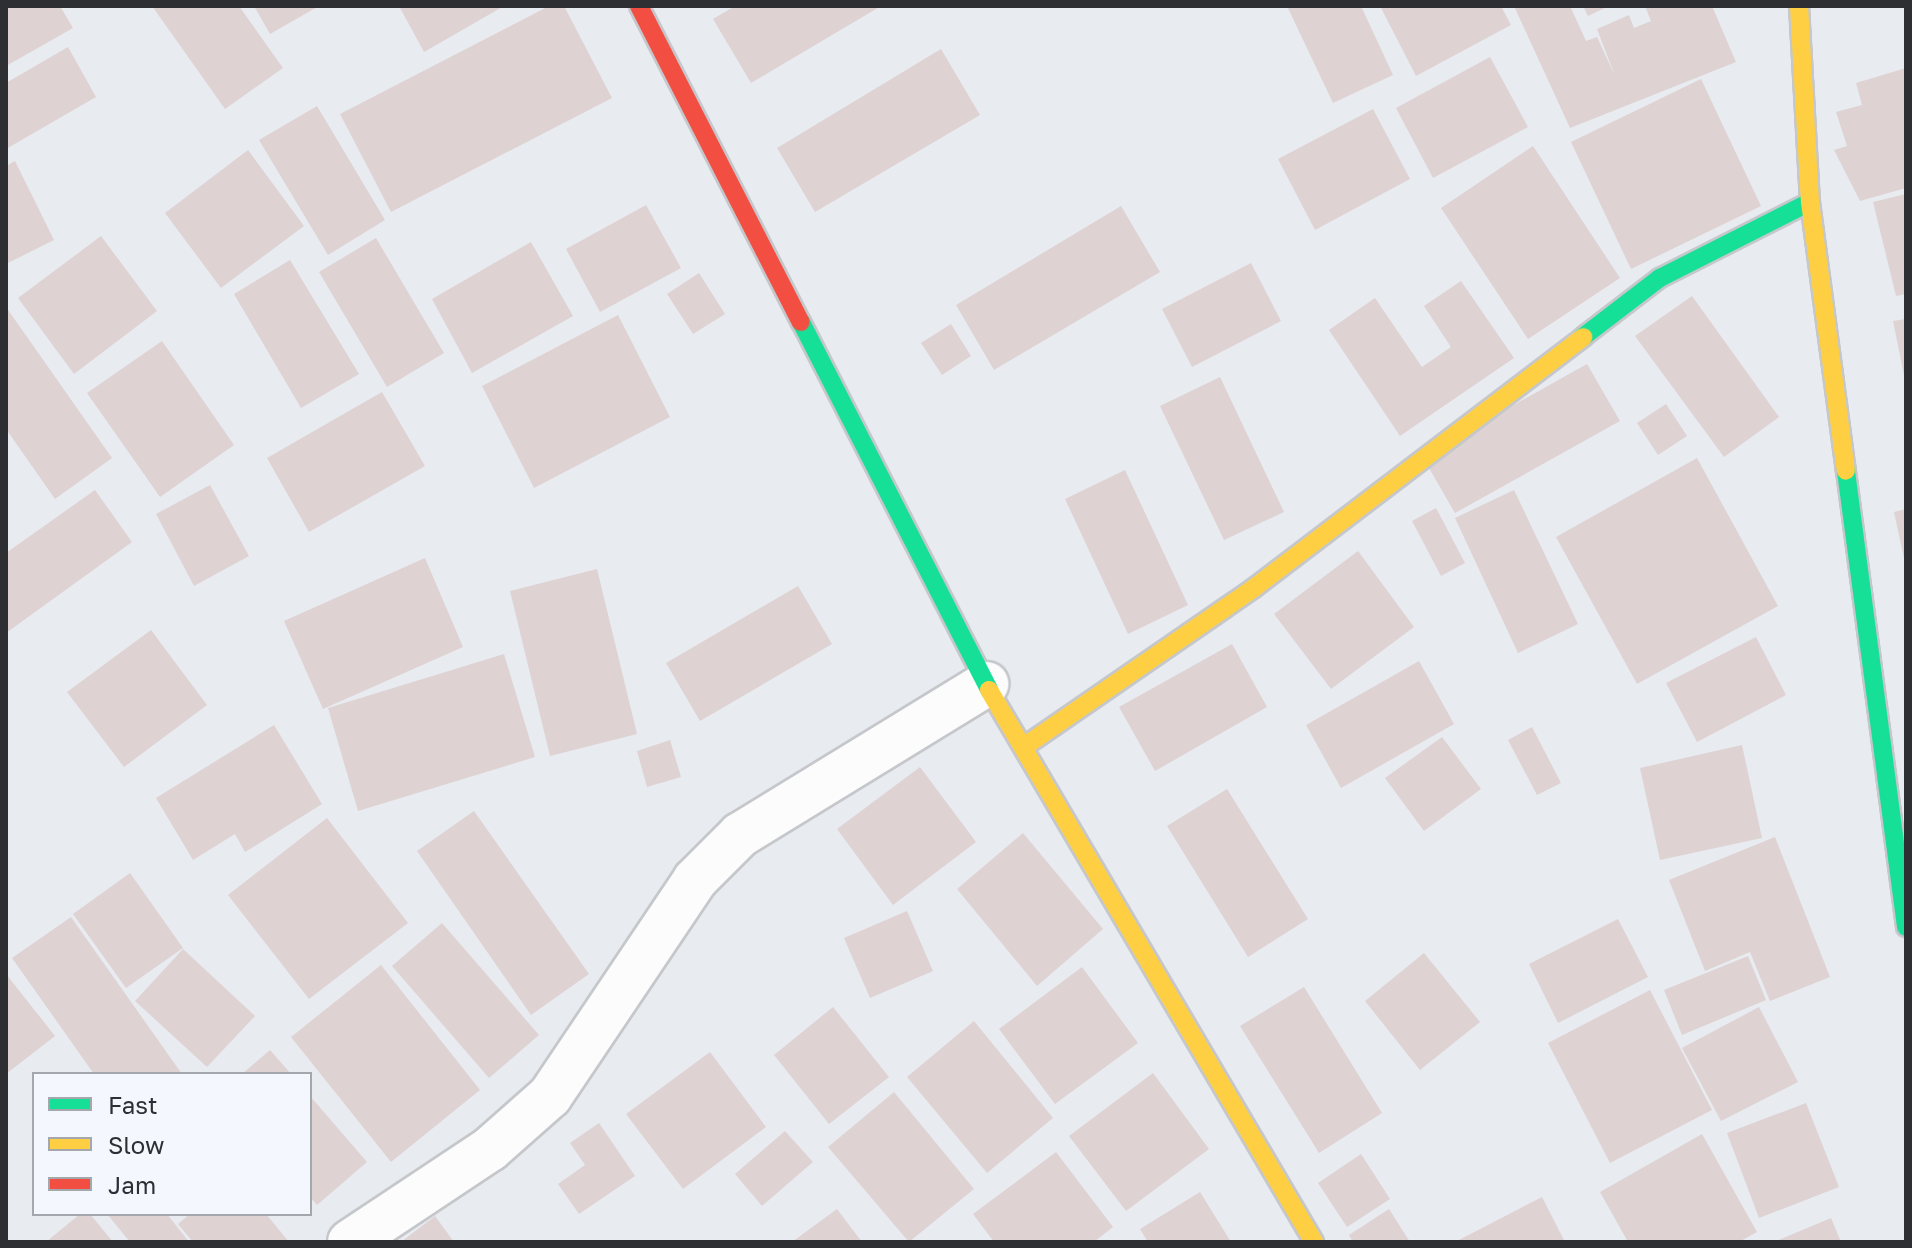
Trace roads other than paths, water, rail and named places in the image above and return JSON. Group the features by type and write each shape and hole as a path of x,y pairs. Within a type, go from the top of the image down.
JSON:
{"street":[{"path":"639,6 986,684 1314,1242"},
{"path":"1799,6 1810,202 1906,927"},
{"path":"1025,746 1254,588 1660,278 1810,202"},
{"path":"350,1242 490,1149 550,1096 695,880 740,835 986,684"}]}
